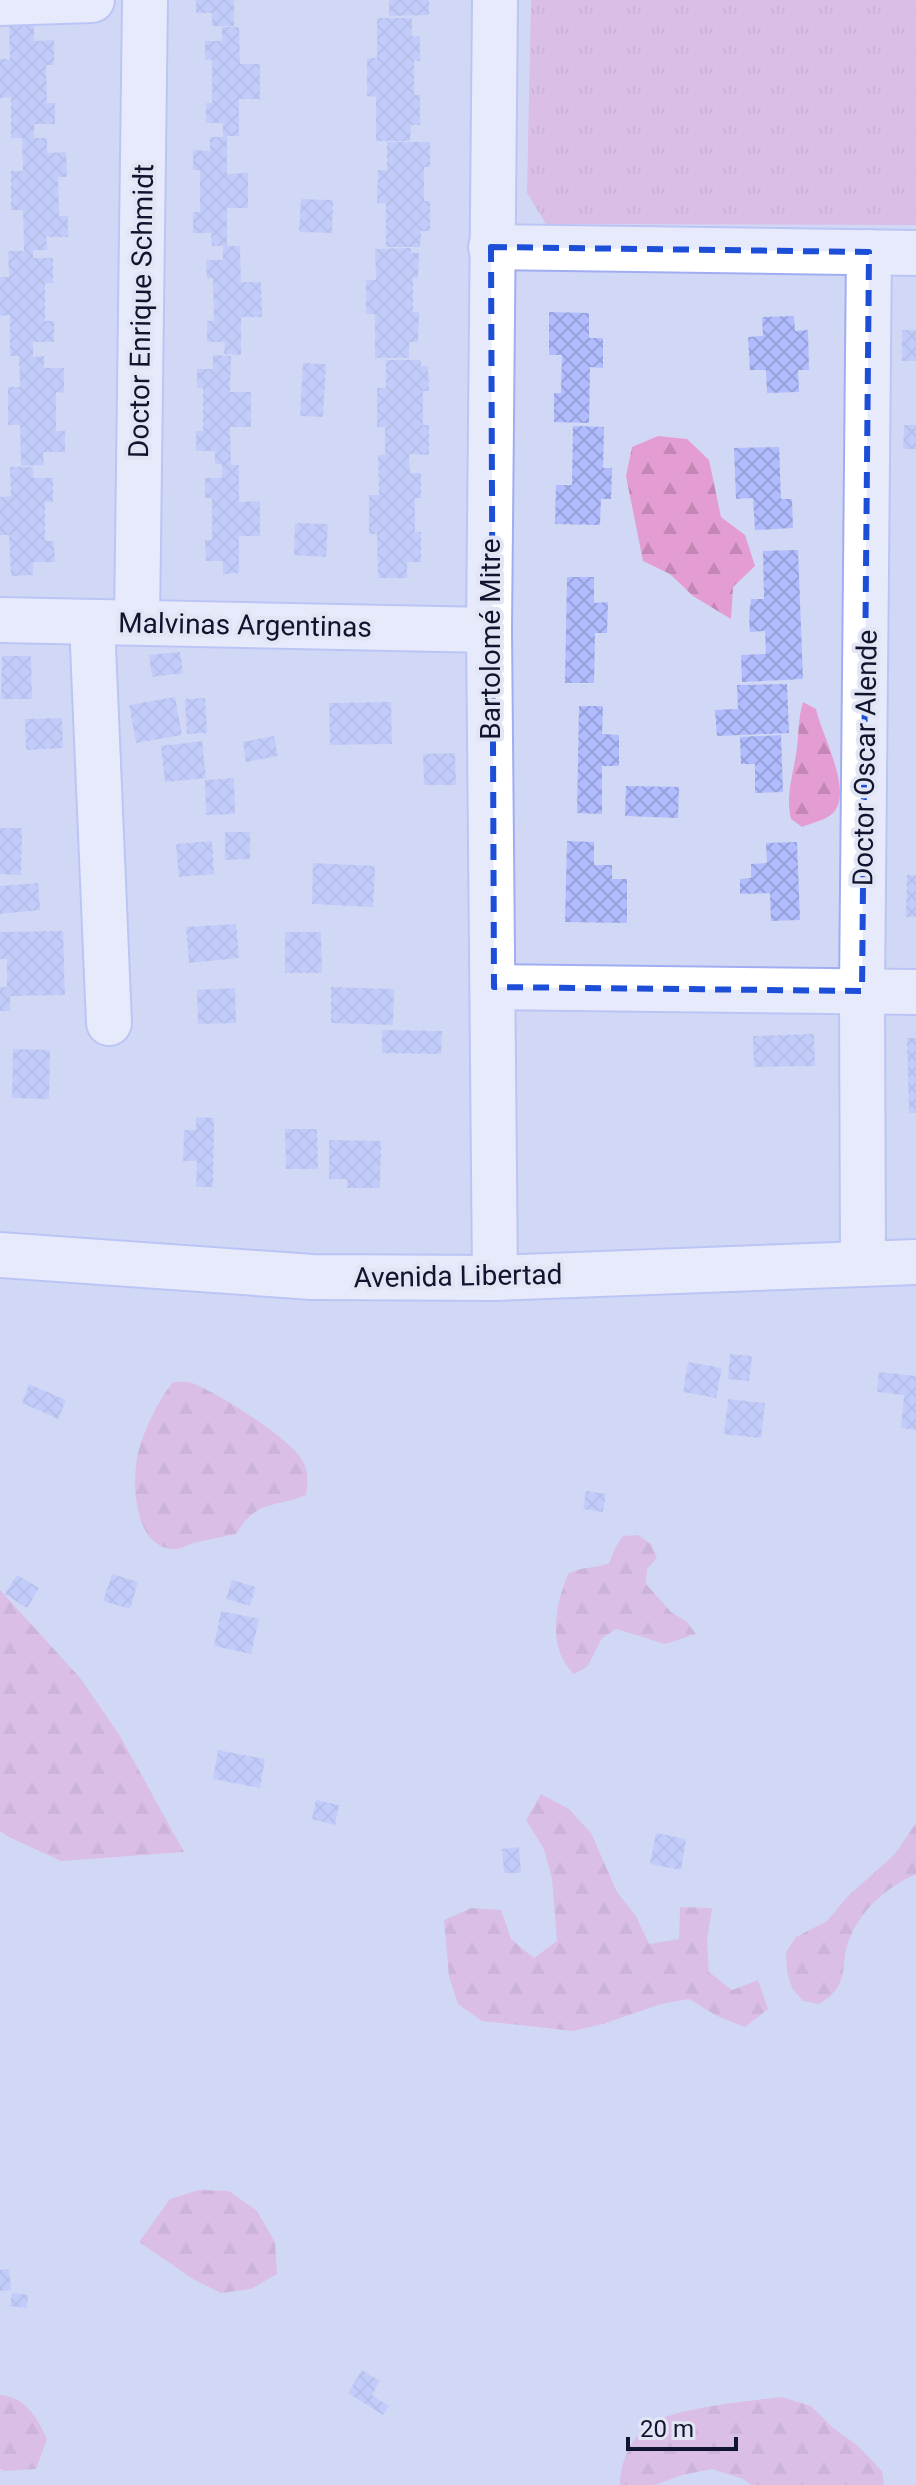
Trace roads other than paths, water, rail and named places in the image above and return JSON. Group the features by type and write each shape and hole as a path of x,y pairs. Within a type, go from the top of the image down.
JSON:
{"street":[{"path":"0,3 92,0"},
{"name":"Doctor Enrique Schmidt","path":"137,622 145,0"},
{"name":"Bartolomé Mitre","path":"495,0 489,630 495,1278"},
{"path":"491,247 916,253"},
{"name":"Doctor Oscar Alende","path":"863,1264 862,991 869,252"},
{"name":"Malvinas Argentinas","path":"0,620 489,630"},
{"path":"92,622 109,1023"},
{"path":"494,987 916,992"},
{"name":"Avenida Libertad","path":"0,1255 312,1277 495,1278 916,1262"}]}
